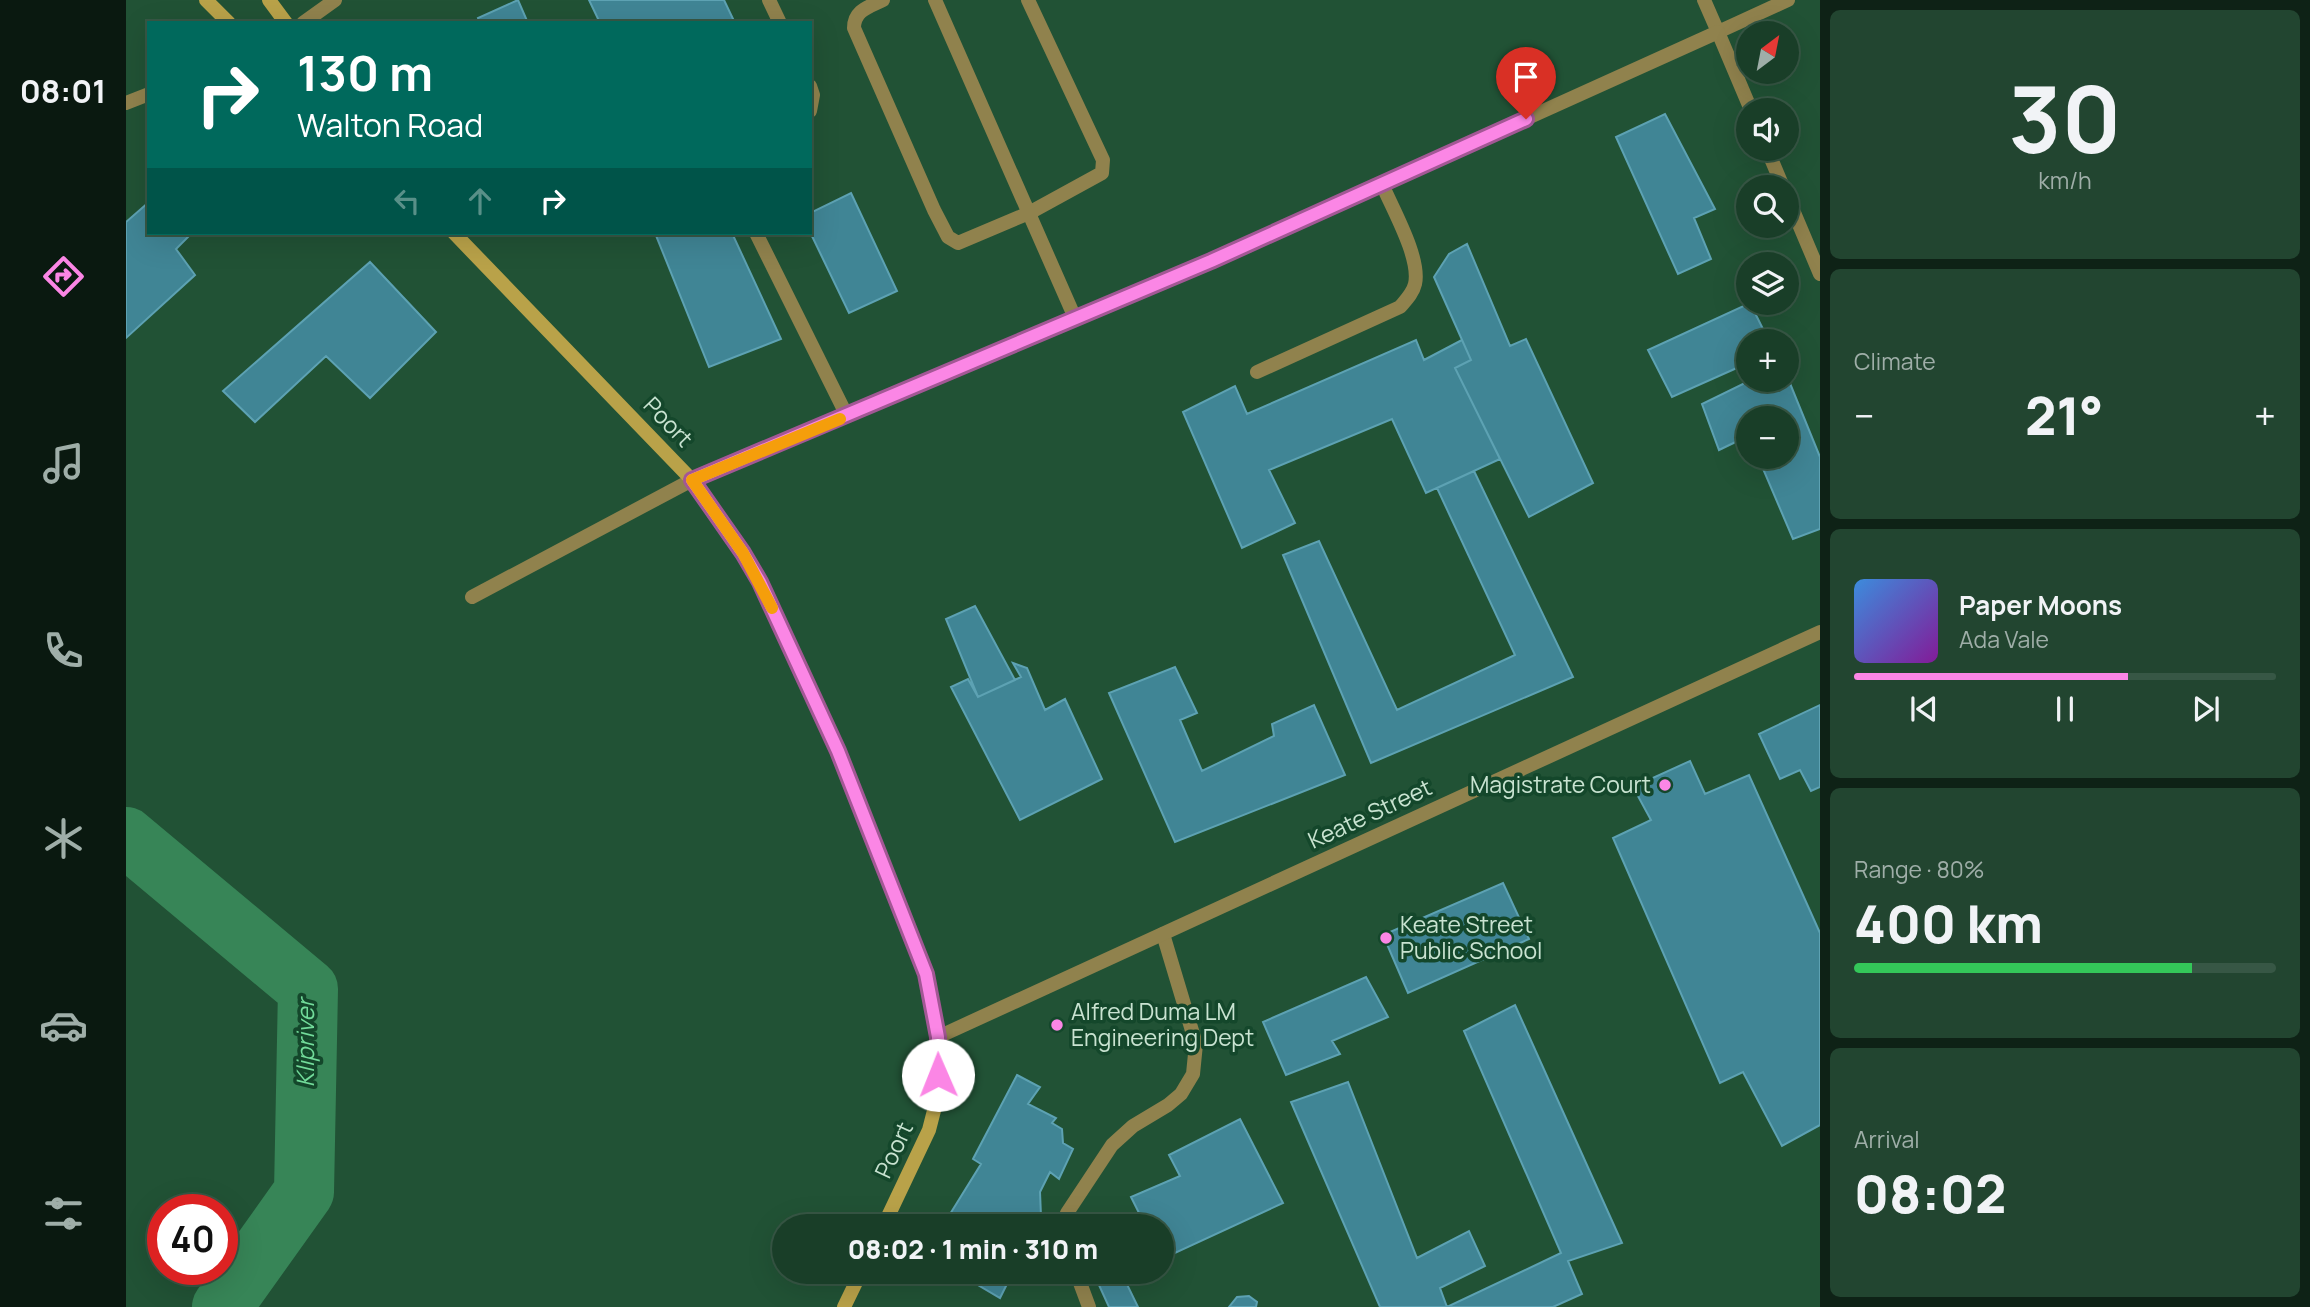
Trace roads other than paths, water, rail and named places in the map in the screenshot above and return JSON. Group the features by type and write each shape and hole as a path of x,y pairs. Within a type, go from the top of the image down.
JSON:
{"street":[{"path":"206,0 227,21"},
{"path":"269,0 285,21"},
{"path":"306,21 335,0"},
{"path":"769,0 779,21"},
{"path":"883,0 859,11 854,20 854,28 948,237 961,242 1029,213 1096,179 1102,173 1103,166 1028,0"},
{"path":"935,0 1075,318"},
{"path":"1704,0 1746,98"},
{"path":"472,597 692,480 1211,261 1788,0"},
{"path":"126,103 147,95"},
{"path":"1257,372 1400,307 1411,294 1416,271 1382,184"},
{"path":"1799,224 1820,274"},
{"name":"Poort","path":"456,235 692,480 760,582 838,751 922,962 938,1037 938,1095 929,1130 889,1214"},
{"path":"757,235 847,416"},
{"name":"Keate Street","path":"938,1037 1820,632"},
{"path":"1067,1214 1112,1145 1133,1126 1174,1100 1187,1086 1193,1073 1196,1044 1163,934"},
{"path":"844,1307 855,1284"},
{"path":"1080,1284 1089,1307"}],"waterway":[{"name":"Klipriver","path":"126,837 308,989 304,1192 222,1307"}],"place":[{"name":"Magistrate Court","path":"1665,785"},
{"name":"Keate Street Public School","path":"1386,938"},
{"name":"Alfred Duma LM Engineering Dept","path":"1057,1025"}]}
